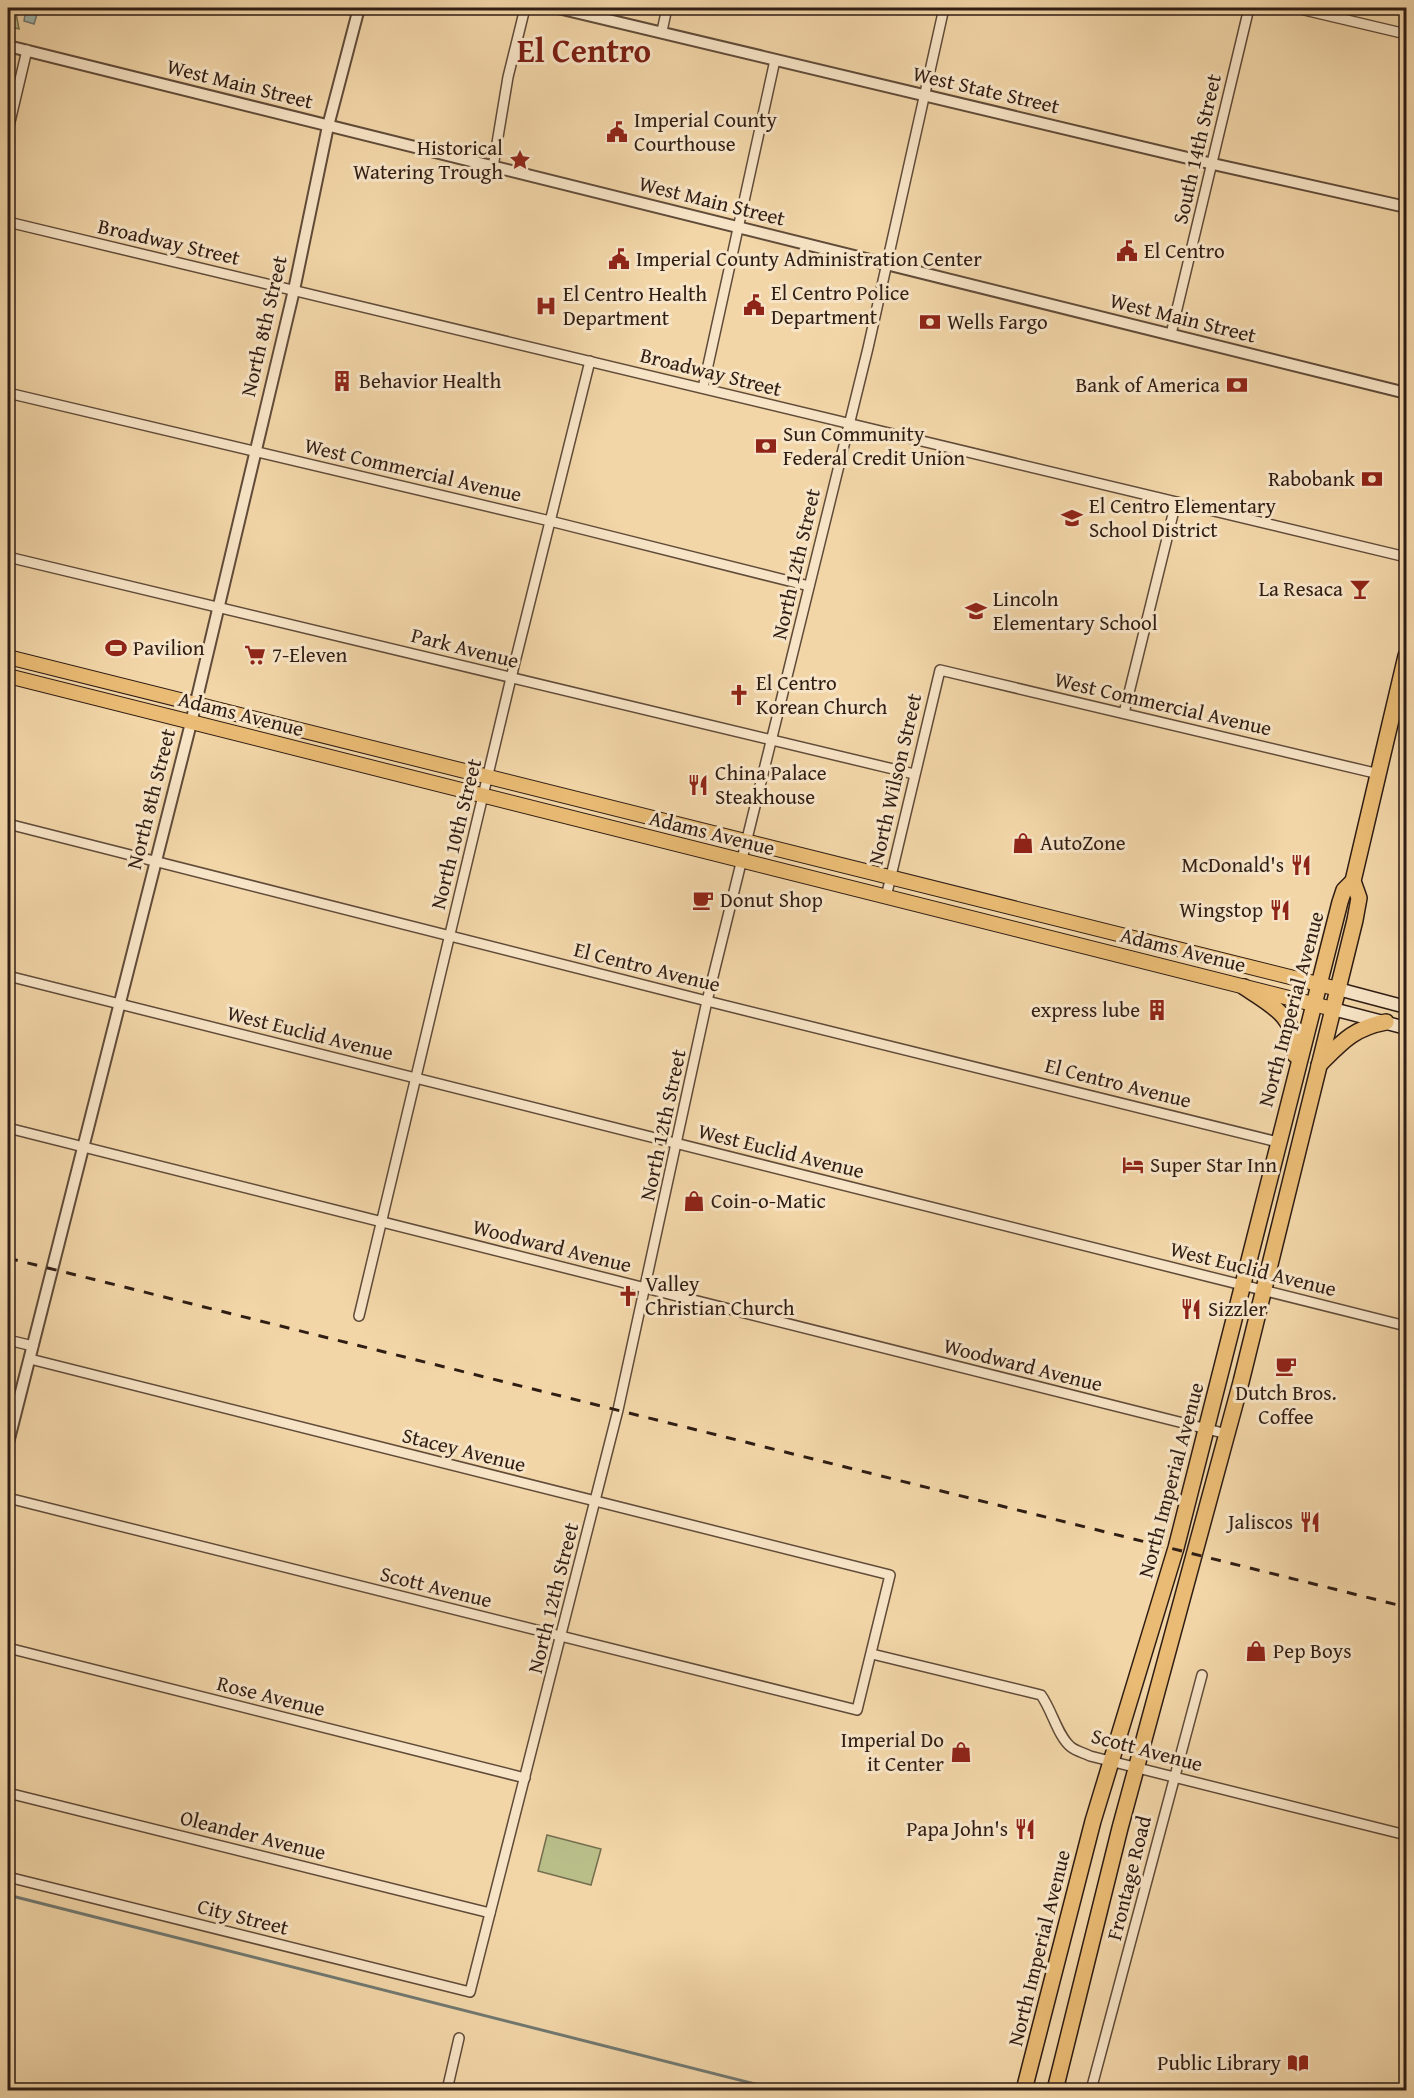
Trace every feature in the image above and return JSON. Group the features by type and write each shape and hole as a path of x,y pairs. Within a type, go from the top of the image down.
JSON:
{"highway":[{"name":"North Imperial Avenue","path":"1024,2091 1093,1821 1176,1548 1288,1100 1344,890 1353,881 1379,774 1402,696 1407,656"},
{"name":"North Imperial Avenue","path":"1055,2091 1137,1768 1197,1554 1334,1009 1359,898 1353,881"},
{"path":"1244,987 1276,1007 1292,1028 1296,1044 1288,1100"},
{"path":"1319,1065 1354,1032 1369,1025 1386,1022"}],"main road":[{"name":"Adams Avenue","path":"8,657 195,702 748,844 1407,1007"},
{"name":"Adams Avenue","path":"8,676 743,863 1407,1028"}],"street":[{"name":"North 8th Street","path":"8,1443 191,723 294,290 328,126 359,8"},
{"path":"493,167 508,77 525,8"},
{"name":"West State Street","path":"558,8 1213,164 1407,207"},
{"path":"662,31 668,8"},
{"name":"North 12th Street","path":"470,1992 596,1501 646,1289 707,1001 748,844 808,585 868,348 944,8"},
{"name":"South 14th Street","path":"1171,334 1248,8"},
{"path":"1296,8 1407,34"},
{"name":"West Main Street","path":"8,46 1407,393"},
{"path":"8,130 27,50"},
{"path":"703,388 736,227 775,60"},
{"name":"Broadway Street","path":"8,222 1407,557"},
{"name":"North 10th Street","path":"359,1316 511,678 590,361"},
{"name":"West Commercial Avenue","path":"8,393 550,521 808,585"},
{"path":"1124,713 1176,502"},
{"name":"Park Avenue","path":"8,556 914,774"},
{"name":"West Commercial Avenue","path":"940,670 1379,774"},
{"name":"North Wilson Street","path":"886,897 940,670"},
{"name":"El Centro Avenue","path":"8,824 707,1001 1278,1142"},
{"name":"West Euclid Avenue","path":"8,976 1407,1326"},
{"name":"Woodward Avenue","path":"8,1128 1227,1434"},
{"path":"8,1340 33,1346"},
{"name":"Stacey Avenue","path":"30,1359 890,1575 872,1654"},
{"name":"Scott Avenue","path":"8,1498 857,1710 872,1654 1041,1695 1052,1709 1059,1728 1070,1746 1090,1756 1407,1835"},
{"name":"Rose Avenue","path":"8,1648 525,1778"},
{"name":"Frontage Road","path":"1091,2091 1202,1675"},
{"name":"Oleander Avenue","path":"8,1793 490,1913"},
{"name":"City Street","path":"8,1877 470,1992"},
{"path":"447,2091 459,2038"}],"green space":[{"path":"8,8 15,8 19,29 8,26"},
{"path":"547,1835 601,1849 591,1885 538,1871"}],"water":[{"path":"26,8 39,8 34,24 24,21"}],"waterway":[{"path":"8,1895 779,2090"}],"railway":[{"path":"8,1258 1406,1607"}],"place":[{"name":"Imperial County Courthouse","path":"617,132"},
{"name":"Historical Watering Trough","path":"520,160"},
{"name":"El Centro","path":"1127,251"},
{"name":"Imperial County Administration Center","path":"619,259"},
{"name":"El Centro Police Department","path":"754,305"},
{"name":"El Centro Health Department","path":"546,306"},
{"name":"Wells Fargo","path":"930,322"},
{"name":"Behavior Health","path":"342,381"},
{"name":"Bank of America","path":"1237,385"},
{"name":"Sun Community Federal Credit Union","path":"766,446"},
{"name":"Rabobank","path":"1372,479"},
{"name":"El Centro Elementary School District","path":"1072,518"},
{"name":"La Resaca","path":"1360,589"},
{"name":"Lincoln Elementary School","path":"976,611"},
{"name":"Pavilion","path":"116,648"},
{"name":"7-Eleven","path":"255,655"},
{"name":"El Centro Korean Church","path":"739,695"},
{"name":"China Palace Steakhouse","path":"698,785"},
{"name":"AutoZone","path":"1023,843"},
{"name":"McDonald's","path":"1301,865"},
{"name":"Donut Shop","path":"703,900"},
{"name":"Wingstop","path":"1280,910"},
{"name":"express lube","path":"1157,1010"},
{"name":"Super Star Inn","path":"1133,1165"},
{"name":"Coin-o-Matic","path":"694,1201"},
{"name":"Valley Christian Church","path":"628,1296"},
{"name":"Sizzler","path":"1191,1309"},
{"name":"Dutch Bros. Coffee","path":"1286,1366"},
{"name":"Jaliscos","path":"1310,1522"},
{"name":"Pep Boys","path":"1256,1651"},
{"name":"Imperial Do it Center","path":"961,1752"},
{"name":"Papa John's","path":"1025,1829"},
{"name":"Public Library","path":"1298,2063"}],"district":[{"name":"El Centro","path":"584,50"}]}
